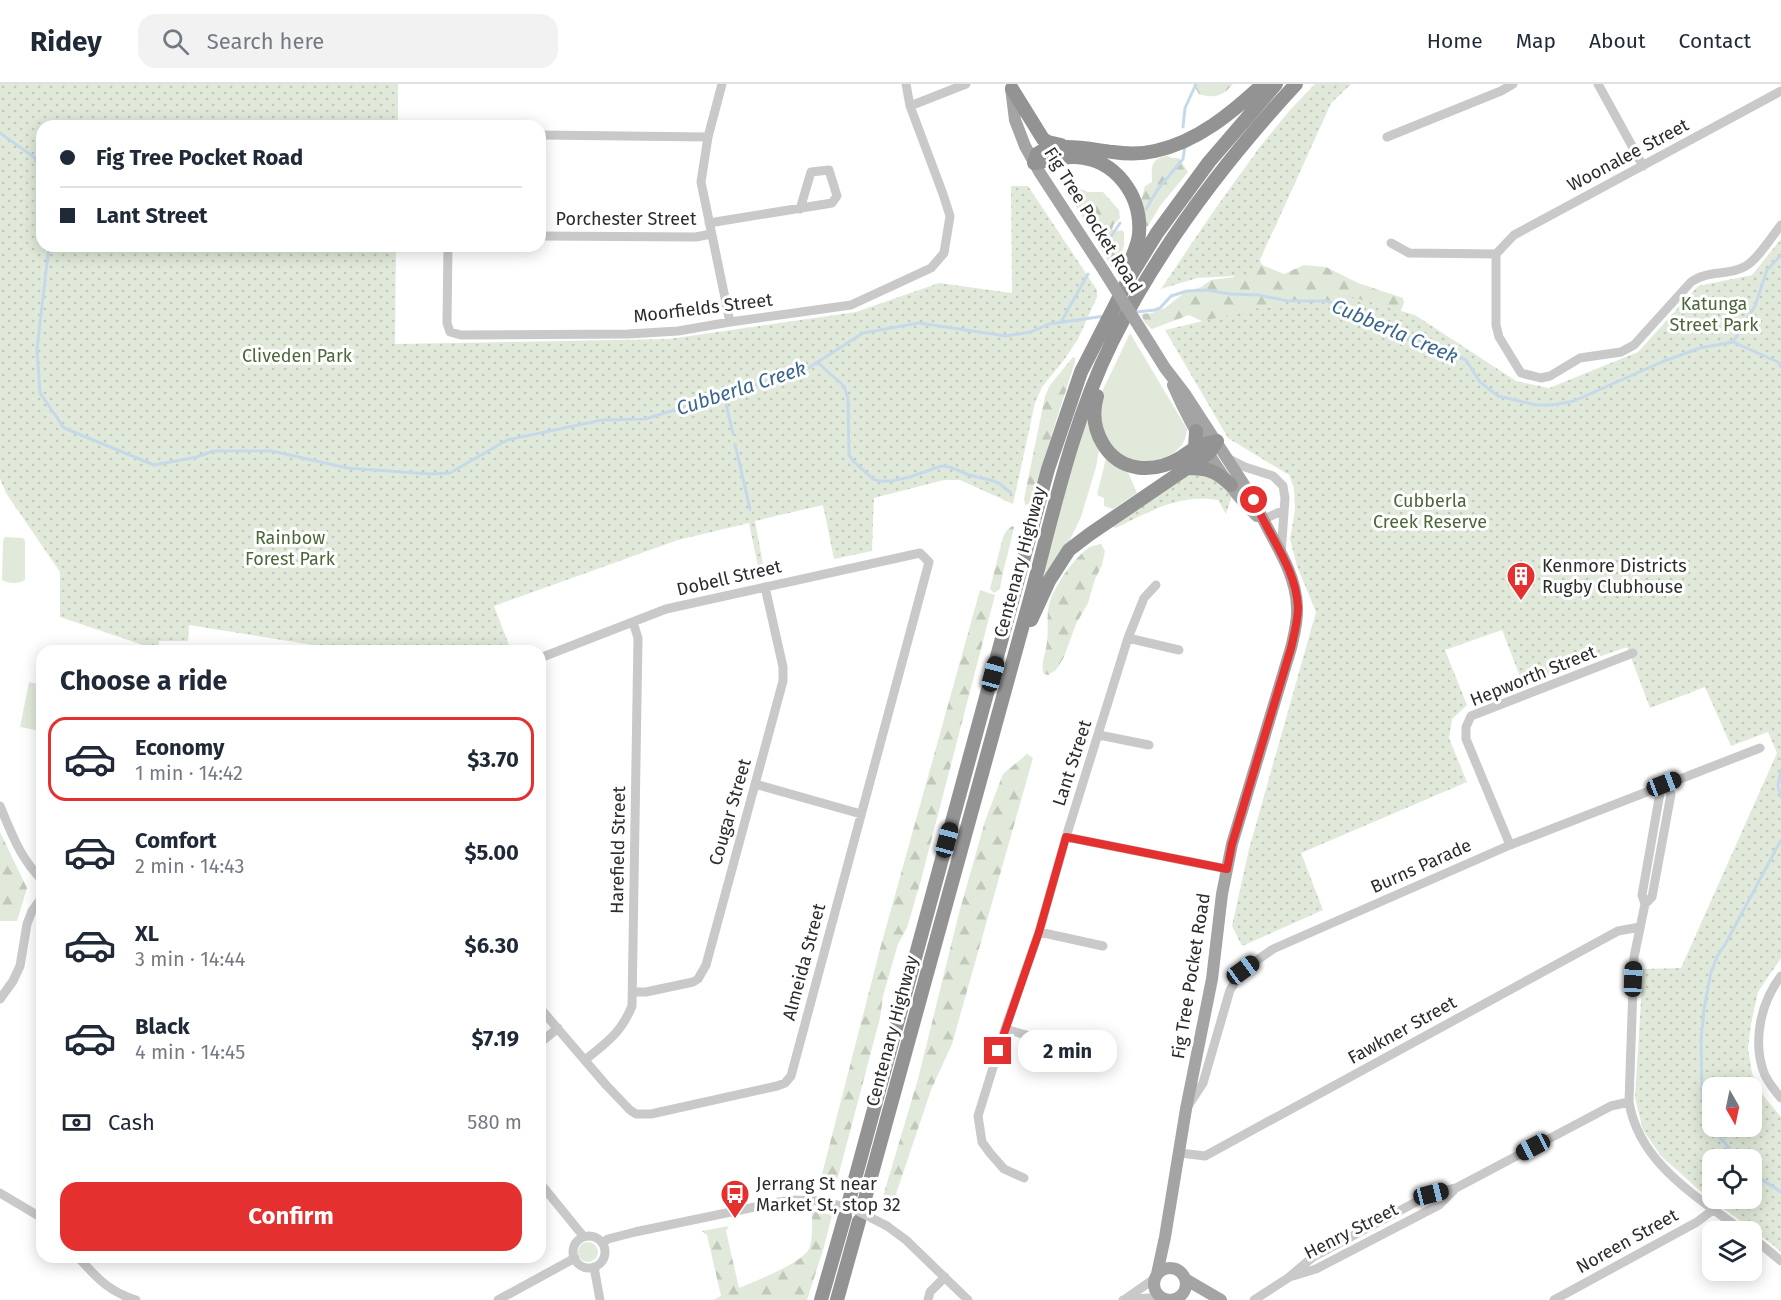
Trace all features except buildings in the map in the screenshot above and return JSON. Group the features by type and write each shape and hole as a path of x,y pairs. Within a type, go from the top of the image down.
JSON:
{"highway":[{"path":"1128,280 1130,263 1138,241 1139,218 1132,194 1120,177 1101,164 1083,158 1068,157 1034,163 1037,154 1060,148 1129,153 1156,151 1197,135 1232,111 1263,84"},
{"name":"Centenary Highway","path":"849,1201 1048,469 1081,372 1128,280 1157,233 1209,162 1275,84"},
{"name":"Centenary Highway","path":"863,1206 1063,470 1094,382 1119,328 1161,255 1205,192 1296,84"},
{"path":"1011,86 1043,139 1077,148"},
{"path":"1094,382 1098,394 1094,412 1096,428 1101,441 1114,458 1130,467 1148,468 1163,466 1206,447"},
{"path":"1196,431 1197,438 1206,447"},
{"path":"1002,695 1035,609 1049,581 1069,550 1188,468 1206,447"},
{"path":"1188,468 1208,469 1218,473 1231,484"},
{"path":"821,1300 845,1215"},
{"path":"837,1300 859,1221"}],"main road":[{"name":"Fig Tree Pocket Road","path":"1011,86 1018,129 1034,163 1165,368 1185,394 1206,447 1245,505 1262,520"},
{"name":"Fig Tree Pocket Road","path":"1165,368 1196,431"},
{"name":"Fig Tree Pocket Road","path":"1155,1277 1165,1237 1186,1109 1212,979 1222,894 1232,844 1291,648 1298,608 1291,576 1254,500 1227,458 1206,447"},
{"name":"Fig Tree Pocket Road","path":"1165,1237 1171,1258 1182,1275"},
{"path":"1182,1275 1185,1288 1180,1295 1171,1300 1161,1297 1154,1289 1155,1277 1160,1271 1170,1268 1182,1275 1221,1300"},
{"path":"1180,1295 1194,1300"}],"street":[{"path":"722,84 708,137 701,182 730,322"},
{"path":"906,84 910,106 966,84"},
{"path":"1387,137 1513,84"},
{"path":"1598,84 1643,166"},
{"name":"Woonalee Street","path":"1496,254 1514,235 1781,92"},
{"name":"Moorfields Street","path":"448,252 447,323 450,332 461,335 628,334 678,331 851,305 931,268 944,253 950,216 910,106"},
{"path":"546,135 708,137"},
{"path":"709,223 800,209 832,203 837,196 829,170 811,172 800,209"},
{"path":"1391,243 1409,253 1496,254 1498,337 1521,373 1541,378 1550,376 1580,358 1621,352 1634,345 1691,282 1700,276 1734,271 1747,266 1781,225"},
{"name":"Porchester Street","path":"546,236 696,237 711,234"},
{"path":"1227,458 1245,467 1273,476 1283,486 1285,490 1281,555"},
{"path":"1262,520 1284,510"},
{"name":"Dobell Street","path":"546,656 666,609 920,553 929,562"},
{"name":"Almeida Street","path":"546,1015 606,1085 630,1110 636,1113 651,1114 777,1086 785,1083 791,1076 929,562"},
{"name":"Lant Street","path":"1024,1178 1004,1169 990,1154 982,1142 978,1116 1039,932 1128,638 1144,598 1156,585"},
{"name":"Cougar Street","path":"633,992 646,992 693,982 698,979 704,968 783,681 783,667 765,587"},
{"name":"Harefield Street","path":"585,1060 612,1039 626,1021 632,1006 639,638 633,622"},
{"path":"1128,638 1179,650"},
{"name":"Hepworth Street","path":"1510,845 1466,739 1466,727 1471,716 1633,653"},
{"path":"1099,735 1149,745"},
{"name":"Burns Parade","path":"1186,1109 1203,1083 1230,990 1243,970 1273,949 1510,845 1760,748"},
{"path":"755,784 861,814"},
{"path":"1664,784 1660,792 1642,895 1645,904 1634,957 1629,1102 1631,1116 1642,1141 1656,1161 1702,1200"},
{"path":"0,806 18,849 36,873"},
{"path":"1066,837 1227,869"},
{"path":"0,999 20,966 27,924 36,905"},
{"name":"Fawkner Street","path":"1179,1153 1205,1156 1618,931 1640,927"},
{"path":"1039,932 1103,946"},
{"path":"1781,976 1765,1005 1758,1032 1763,1070 1768,1082 1781,1098"},
{"path":"546,1038 558,1028"},
{"path":"1005,1029 1059,1044"},
{"name":"Henry Street","path":"1254,1300 1288,1278 1316,1269 1439,1205 1456,1188 1611,1106 1629,1102"},
{"path":"546,1190 584,1237"},
{"path":"0,1193 36,1214"},
{"path":"602,1243 608,1239 635,1232 779,1202 819,1201 854,1209 887,1226 906,1240 968,1300"},
{"path":"1714,1209 1730,1221"},
{"name":"Noreen Street","path":"1554,1300 1697,1221 1714,1209"},
{"path":"584,1237 594,1237 602,1243 605,1253 600,1263 594,1267 583,1266 575,1258 575,1245 584,1237"},
{"path":"1762,1246 1781,1262"},
{"path":"498,1300 575,1258"},
{"path":"84,1263 110,1289 136,1300"},
{"path":"594,1267 600,1300"},
{"path":"928,1300 930,1292 945,1277"},
{"path":"1124,1300 1155,1277"},
{"path":"1124,1300 1161,1297"}],"green space":[{"path":"0,84 398,84 398,120 36,120 36,252 396,252 395,344 669,339 856,312 939,283 1012,293 1011,186 1028,186 1097,290 1097,297 1078,339 1042,387 1035,403 1013,504 960,480 944,480 874,498 872,551 834,559 823,505 755,521 765,575 760,576 749,523 678,540 494,606 509,645 314,645 189,625 188,641 159,641 159,645 143,645 60,617 60,572 6,493 0,479"},
{"path":"1193,84 1233,84 1222,94 1209,96 1199,94"},
{"path":"1315,84 1351,84 1331,103 1274,229 1257,254 1262,265 1284,274 1304,265 1326,267 1358,283 1403,298 1404,303 1393,329 1212,326 1189,315 1152,329 1145,323 1141,314 1165,308 1184,293 1201,287 1211,280 1234,277 1255,153 1290,110"},
{"path":"1315,84 1351,84 1331,103 1253,275 1197,278 1161,289 1253,157"},
{"path":"1167,156 1179,158 1188,172 1145,227 1141,201 1145,186 1152,182 1154,162"},
{"path":"1073,186 1088,192 1103,192 1119,210 1120,218 1112,229 1115,232 1121,230 1124,232 1124,245 1118,265 1112,268 1069,195 1069,188"},
{"name":"Cubberla Creek Reserve","path":"1781,239 1781,958 1758,992 1748,1048 1754,1077 1702,1077 1702,1137 1762,1137 1762,1094 1781,1117 1781,1252 1762,1237 1762,1221 1741,1221 1725,1209 1762,1209 1762,1149 1702,1149 1702,1192 1661,1156 1643,1130 1635,1098 1643,969 1681,968 1777,753 1768,732 1731,746 1705,687 1650,708 1627,647 1523,684 1502,630 1445,650 1467,705 1452,719 1449,738 1467,782 1301,853 1323,910 1242,946 1232,926 1249,849 1316,612 1297,566 1290,539 1295,510 1294,488 1289,475 1228,438 1165,330 1288,301 1327,301 1345,309 1349,296 1415,315 1516,381 1549,388 1638,352 1698,286 1752,275"},
{"path":"1130,333 1187,429 1178,449 1158,460 1133,460 1122,456 1113,449 1100,424 1102,391"},
{"path":"1073,357 1075,362 1036,484 1029,504 1025,505 1024,499 1045,396 1050,385"},
{"path":"1088,416 1091,432 1099,450 1096,467 1081,517 1067,546 1045,579 1041,578 1070,469"},
{"path":"1106,458 1128,472 1137,493 1113,509 1104,506 1104,498 1097,495"},
{"path":"1201,472 1212,474 1232,496 1226,514 1218,500 1190,499 1165,505 1116,528 1109,526 1184,476"},
{"path":"1012,526 1014,527 1000,589 994,593 990,589 1003,537"},
{"path":"5,537 23,538 25,541 25,580 17,583 2,580"},
{"path":"1101,544 1105,551 1102,565 1088,603 1056,670 1048,675 1044,674 1043,662 1048,637 1048,610 1051,598 1059,582 1076,559 1088,548"},
{"path":"980,590 995,595 921,880 907,928 898,944 883,996 880,1018 834,1192 823,1187 820,1182 880,949"},
{"path":"29,682 36,684 36,730 20,727"},
{"path":"1027,754 1033,758 952,1044 931,1090 890,1212 886,1211 883,1201 884,1193 918,1079 958,917 985,821 1003,774"},
{"path":"0,832 27,888 17,921 0,921"},
{"path":"812,1211 832,1215 807,1300 713,1300 721,1296 707,1235 702,1231 729,1226 726,1231 739,1288 777,1272 804,1255 811,1241"},
{"path":"588,1242 595,1245 598,1252 595,1259 588,1262 581,1259 578,1252 581,1245"}],"waterway":[{"path":"1183,127 1185,108 1196,84"},
{"name":"Cubberla Creek","path":"0,133 36,161"},
{"path":"1146,209 1158,189 1183,159 1185,146"},
{"path":"1106,244 1120,223"},
{"name":"Cubberla Creek","path":"48,252 37,349 40,393 64,428 154,465 197,457 213,451 272,451 347,468 430,474 450,473 507,440 602,420 645,419 810,367 863,333 919,323 1006,336 1031,332 1049,324 1105,316"},
{"path":"1733,342 1755,306 1767,270 1781,255"},
{"path":"1061,322 1088,274"},
{"name":"Cubberla Creek","path":"1136,312 1160,308 1171,296 1187,291 1207,290 1259,295 1288,301 1327,301 1380,327 1466,360 1480,382 1498,396 1536,405 1574,401 1664,361 1700,348 1733,342 1778,362 1781,367"},
{"path":"817,362 844,386 848,398 849,455 873,479 891,481 941,466 994,481 1011,493"},
{"path":"724,395 733,434"},
{"path":"735,444 750,509"},
{"name":"Cubberla Creek","path":"1781,770 1778,786 1781,797"},
{"name":"Cubberla Creek","path":"1730,1149 1713,1129 1704,1106 1701,1040 1704,1009 1711,972 1717,957 1781,840"},
{"name":"Cubberla Creek","path":"1762,1180 1781,1192"}],"place":[{"name":"Kenmore Districts Rugby Clubhouse","path":"1521,602"},
{"name":"Jerrang St near Market St, stop 32","path":"735,1220"}],"route":[{"path":"998,1051 1039,932 1066,837 1227,869 1232,844 1291,648 1298,608 1288,568 1254,500"}],"park label":[{"name":"Katunga Street Park","path":"1714,314"},
{"name":"Cliveden Park","path":"297,356"},
{"name":"Rainbow Forest Park","path":"290,548"}]}
